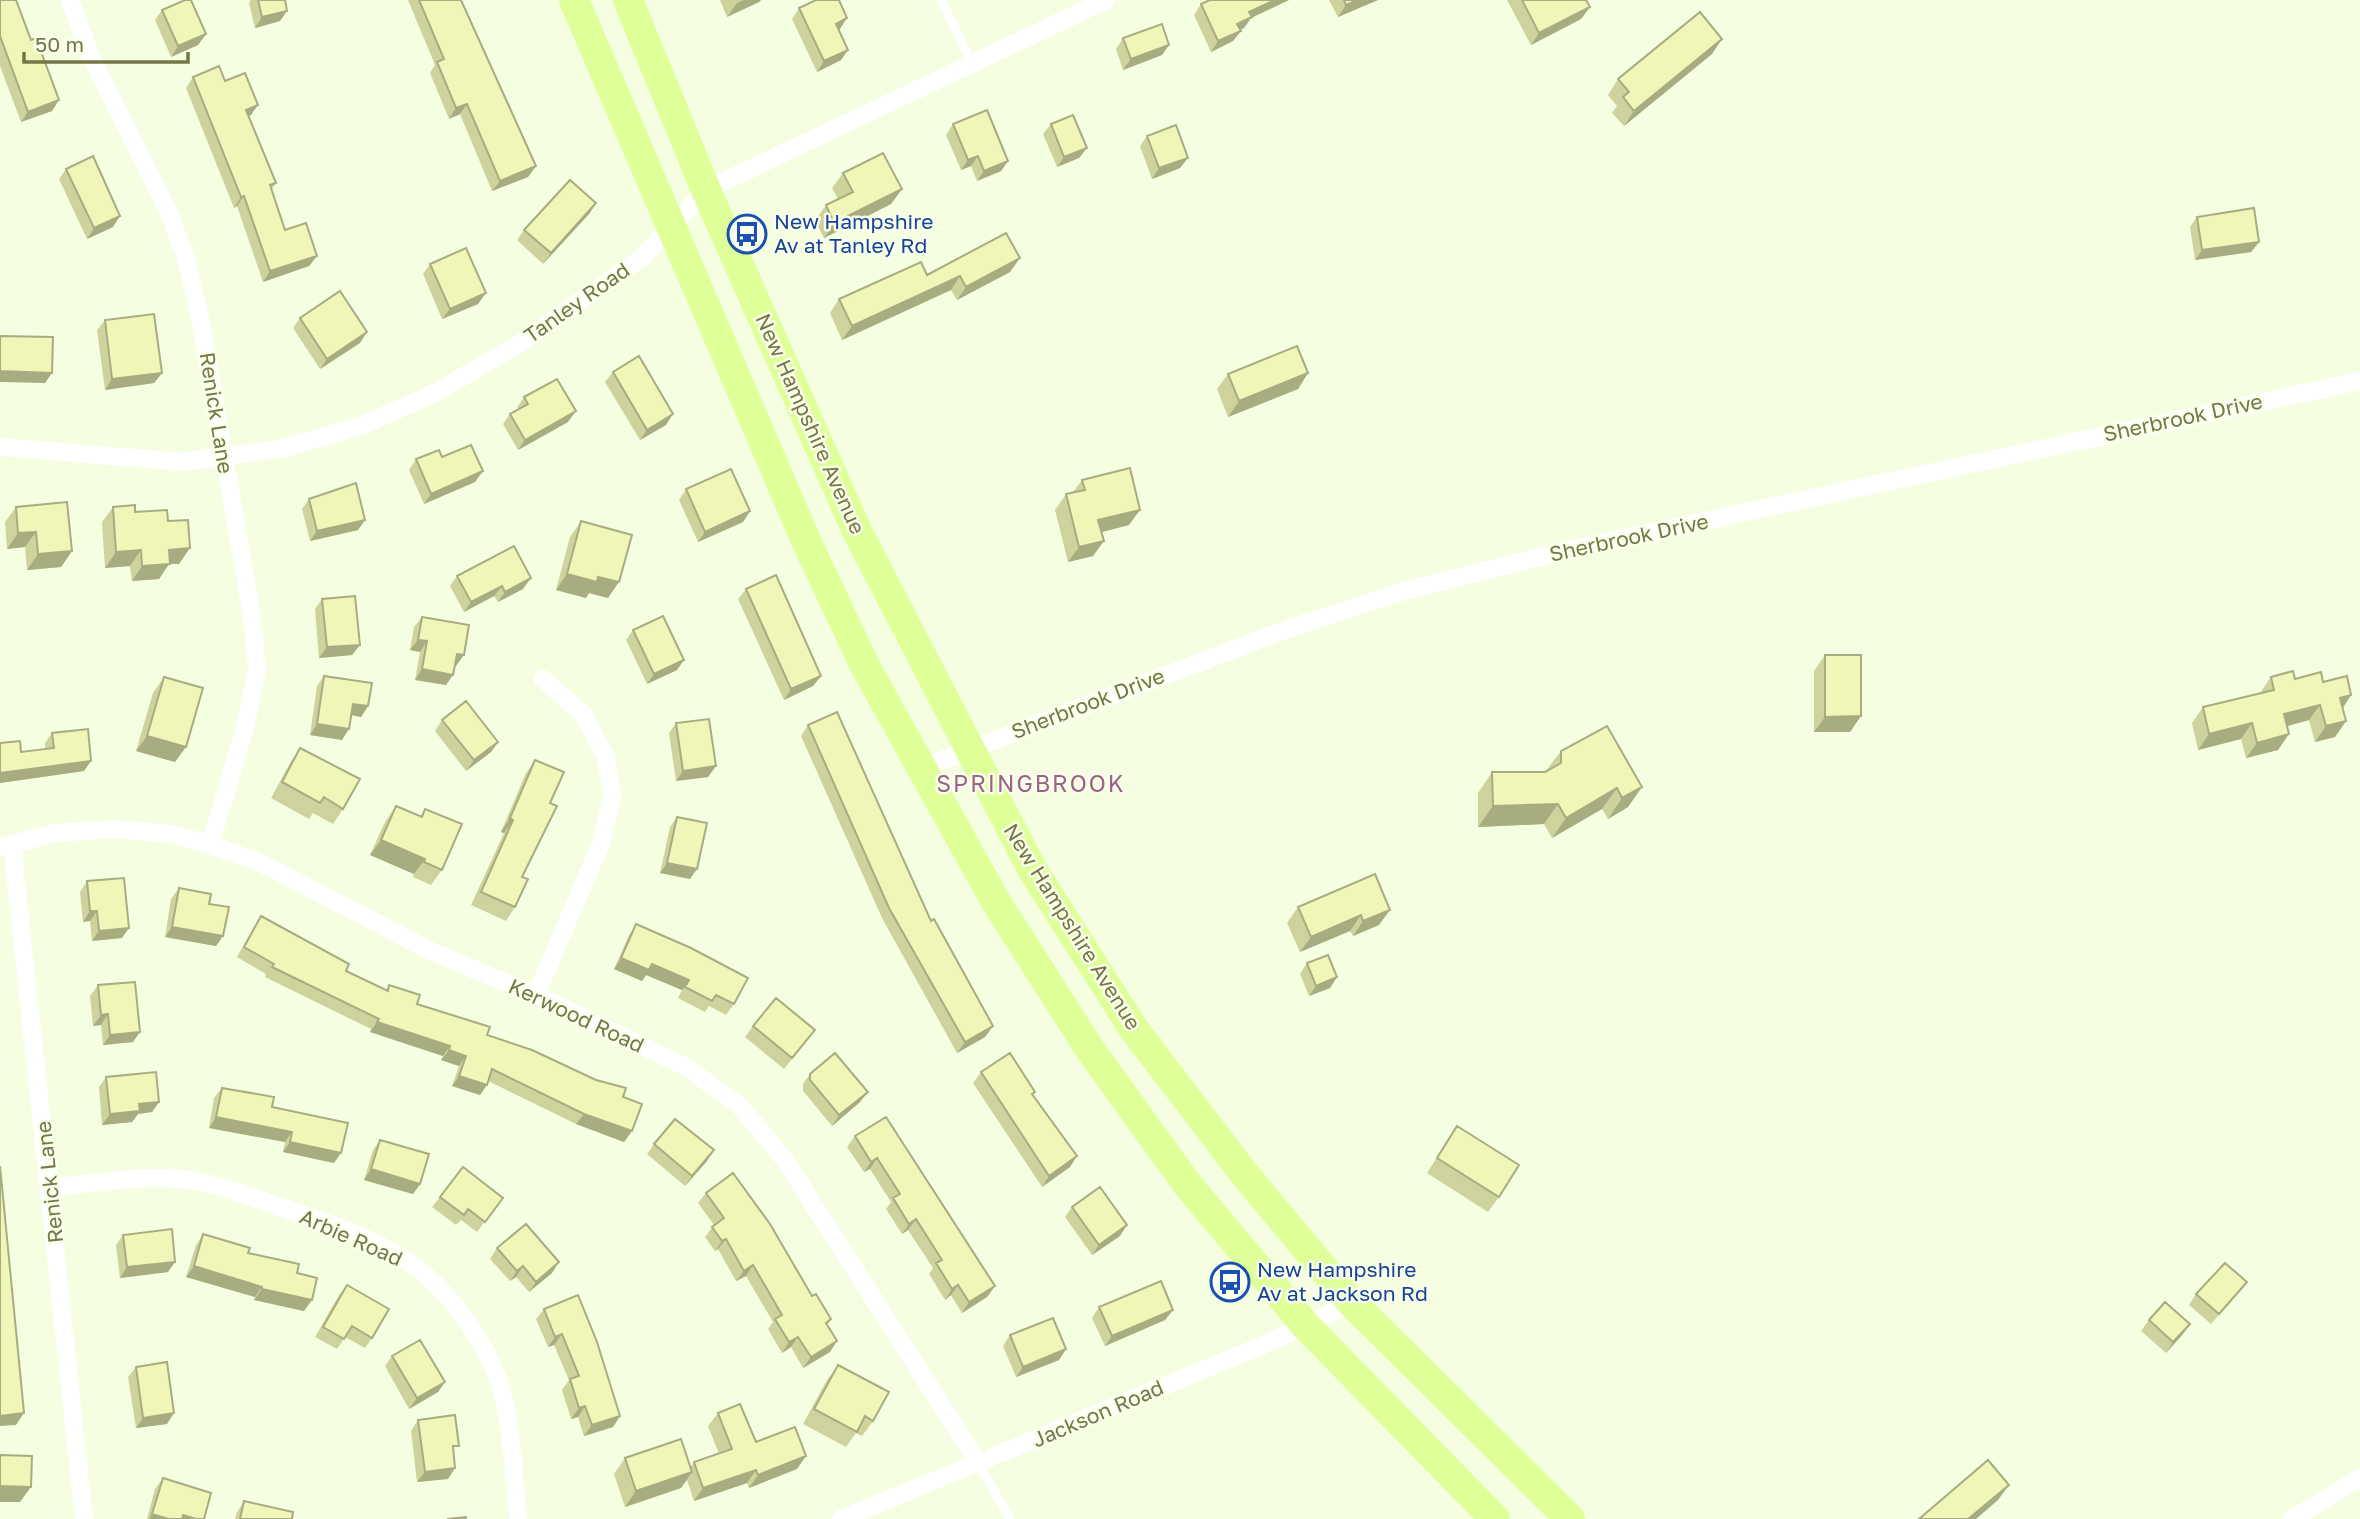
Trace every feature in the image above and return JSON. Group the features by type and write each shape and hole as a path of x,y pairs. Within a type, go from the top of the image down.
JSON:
{"main road":[{"path":"574,0 807,543 865,666 919,769 996,902 1089,1048 1187,1184 1306,1326 1490,1517"},
{"name":"New Hampshire Avenue","path":"628,0 706,190 857,531 968,750 1032,869 1133,1028 1242,1171 1352,1303 1570,1519"}],"street":[{"name":"Renick Lane","path":"70,0 89,52 167,208 185,255 200,317 252,616 257,668 245,728 210,845"},
{"name":"Tanley Road","path":"0,447 184,462 223,458 298,444 363,425 433,394 521,342 643,257 706,190 724,184 751,168 1106,0"},
{"name":"Sherbrook Drive","path":"919,769 1293,627 1408,590 1578,548 2360,381"},
{"path":"536,995 602,841 612,797 606,757 583,714 543,678"},
{"name":"Kerwood Road","path":"6,846 55,833 114,829 172,834 210,845 257,861 433,951 536,995 686,1067 738,1105 785,1160 979,1464"},
{"name":"Renick Lane","path":"6,846 51,1188 84,1519"},
{"name":"Arbie Road","path":"51,1188 127,1179 180,1179 250,1196 337,1227 403,1258 443,1292 475,1336 499,1382 509,1433 518,1519"},
{"name":"Jackson Road","path":"841,1519 979,1464 1306,1326 1352,1303"},
{"path":"2292,1519 2360,1478"}],"lane":[{"path":"940,0 972,63"},
{"path":"979,1464 1010,1519"}],"building":[{"path":"0,0 16,0 31,40 36,38 59,100 28,112 0,36"},
{"path":"191,0 206,34 178,46 162,10"},
{"path":"258,0 285,0 287,11 262,17"},
{"path":"419,0 461,0 536,166 500,181 467,104 456,108 437,62 444,59"},
{"path":"816,0 839,0 847,18 836,24 848,50 824,61 799,8"},
{"path":"1210,0 1275,0 1249,12 1252,17 1237,24 1241,31 1218,41 1201,4"},
{"path":"1344,0 1358,0 1346,5"},
{"path":"1522,0 1586,0 1590,7 1539,33"},
{"path":"1700,12 1722,39 1634,111 1623,97 1629,92 1618,79"},
{"path":"1162,24 1169,45 1131,59 1123,38"},
{"path":"219,66 225,81 245,73 258,105 246,110 276,183 270,185 285,230 306,223 317,256 270,271 244,196 241,197 193,77"},
{"path":"987,110 1008,161 984,171 978,156 968,160 953,124"},
{"path":"1073,115 1087,148 1064,157 1051,124"},
{"path":"1176,125 1188,158 1159,168 1147,136"},
{"path":"883,153 902,189 834,223 826,205 853,192 843,173"},
{"path":"93,156 120,216 94,228 66,169"},
{"path":"570,180 596,203 551,253 524,230"},
{"path":"2254,208 2259,242 2202,250 2197,217"},
{"path":"1006,233 1020,258 966,287 960,276 852,326 839,299 921,262 927,275"},
{"path":"466,248 486,293 450,309 430,264"},
{"path":"340,291 367,332 327,359 300,318"},
{"path":"154,314 162,373 112,379 105,320"},
{"path":"0,336 53,337 52,373 0,371"},
{"path":"1297,346 1308,373 1239,401 1228,374"},
{"path":"639,356 673,414 647,430 613,372"},
{"path":"557,379 576,411 525,440 510,414 528,404 524,397"},
{"path":"471,445 483,471 431,494 416,459 439,450 442,457"},
{"path":"1130,468 1140,510 1098,520 1104,541 1079,547 1066,494 1085,490 1082,480"},
{"path":"731,469 750,511 705,532 686,489"},
{"path":"356,483 365,520 317,531 309,499"},
{"path":"67,502 72,551 38,554 36,532 18,533 16,507"},
{"path":"135,505 135,512 167,510 168,521 188,520 190,548 169,550 170,564 142,566 141,550 116,552 113,507"},
{"path":"581,521 632,535 619,582 598,577 597,582 567,574"},
{"path":"514,546 531,578 505,592 502,586 471,602 457,576"},
{"path":"776,575 821,676 791,689 746,589"},
{"path":"355,596 360,645 327,647 322,599"},
{"path":"663,616 684,660 654,674 633,630"},
{"path":"422,617 469,625 464,655 457,654 453,675 422,669 427,641 418,640"},
{"path":"1825,655 1861,655 1861,716 1825,717"},
{"path":"2293,671 2295,679 2321,672 2323,682 2347,676 2351,695 2340,698 2346,721 2326,726 2320,705 2284,714 2289,734 2257,743 2252,723 2209,734 2203,707 2274,690 2271,677"},
{"path":"324,676 372,683 368,706 353,704 349,729 317,724"},
{"path":"164,677 203,688 186,747 147,736"},
{"path":"466,701 498,742 474,760 442,720"},
{"path":"837,712 931,921 934,919 993,1026 965,1042 889,908 808,725"},
{"path":"709,719 716,766 683,771 676,723"},
{"path":"1607,726 1642,787 1622,798 1617,788 1566,818 1558,804 1493,806 1492,772 1545,772 1561,763 1561,751"},
{"path":"88,729 91,761 0,773 0,743 20,741 21,752 54,748 52,733"},
{"path":"300,748 360,779 343,809 324,797 320,803 282,782"},
{"path":"535,760 564,772 550,803 557,806 522,877 528,879 515,907 481,892 513,820 510,818"},
{"path":"396,806 422,817 425,809 462,824 442,870 424,862 425,859 381,840"},
{"path":"677,817 707,823 697,869 667,863"},
{"path":"1375,874 1390,910 1363,921 1361,915 1311,937 1298,907"},
{"path":"124,878 129,928 99,931 97,911 90,911 87,881"},
{"path":"179,888 211,894 209,904 229,907 223,936 172,927"},
{"path":"261,916 349,964 346,971 388,991 389,985 420,995 417,1004 490,1027 487,1035 532,1050 596,1080 626,1088 623,1097 642,1104 632,1131 584,1114 492,1069 487,1085 459,1076 466,1056 449,1050 450,1046 377,1022 379,1019 272,967 274,964 244,947"},
{"path":"636,924 691,948 748,978 734,1004 716,995 712,1001 685,987 689,980 652,964 649,970 621,958"},
{"path":"1328,955 1337,977 1316,986 1307,963"},
{"path":"135,982 140,1032 110,1035 108,1014 101,1015 98,985"},
{"path":"776,998 815,1030 792,1058 753,1026"},
{"path":"835,1053 868,1092 839,1115 810,1080 810,1074"},
{"path":"1010,1053 1035,1092 1032,1094 1077,1156 1049,1176 981,1072"},
{"path":"156,1072 159,1102 139,1104 140,1111 110,1114 106,1077"},
{"path":"222,1088 274,1097 272,1107 348,1123 341,1153 290,1142 292,1132 216,1117"},
{"path":"886,1117 995,1286 969,1302 958,1285 952,1289 936,1263 942,1260 916,1219 909,1224 893,1198 900,1194 877,1158 871,1162 855,1136"},
{"path":"675,1119 714,1150 692,1176 654,1144"},
{"path":"1457,1126 1519,1165 1499,1197 1437,1158"},
{"path":"380,1140 429,1154 420,1184 371,1169"},
{"path":"0,1166 24,1413 0,1416"},
{"path":"463,1167 503,1198 485,1222 468,1209 464,1215 440,1197"},
{"path":"733,1173 770,1224 812,1296 816,1294 831,1319 826,1323 837,1341 811,1357 798,1337 789,1342 775,1319 782,1315 753,1265 744,1271 726,1239 722,1241 712,1227 724,1218 706,1193"},
{"path":"1100,1187 1127,1225 1099,1245 1072,1207"},
{"path":"526,1224 559,1262 536,1282 523,1266 517,1271 497,1248"},
{"path":"172,1229 175,1262 127,1267 123,1235"},
{"path":"203,1234 250,1248 248,1253 299,1264 297,1273 317,1278 312,1300 262,1289 194,1266"},
{"path":"2225,1263 2247,1282 2219,1314 2196,1294"},
{"path":"1161,1281 1173,1310 1112,1336 1099,1307"},
{"path":"347,1285 389,1309 372,1338 352,1326 344,1339 323,1327"},
{"path":"578,1295 597,1342 620,1416 592,1425 585,1406 579,1408 570,1379 579,1376 562,1334 555,1337 544,1309"},
{"path":"2165,1302 2190,1324 2173,1342 2149,1320"},
{"path":"1053,1318 1066,1349 1023,1367 1010,1335"},
{"path":"420,1340 445,1382 417,1398 392,1356"},
{"path":"167,1362 174,1413 143,1418 136,1367"},
{"path":"838,1365 889,1392 873,1421 865,1416 857,1432 814,1409"},
{"path":"740,1404 756,1442 795,1427 806,1456 758,1475 756,1470 703,1488 694,1462 732,1449 718,1413"},
{"path":"455,1415 459,1446 453,1446 455,1468 425,1472 418,1420"},
{"path":"681,1439 692,1472 636,1491 625,1458"},
{"path":"0,1455 32,1456 31,1487 0,1486"},
{"path":"1988,1460 2009,1485 1968,1519 1919,1519"},
{"path":"163,1478 211,1493 204,1519 183,1515 182,1519 169,1519 152,1514"},
{"path":"244,1501 293,1512 292,1519 240,1519"}],"place":[{"name":"New Hampshire Av at Tanley Rd","path":"747,234"},
{"name":"New Hampshire Av at Jackson Rd","path":"1230,1282"}],"district":[{"name":"SPRINGBROOK","path":"1031,784"}]}
